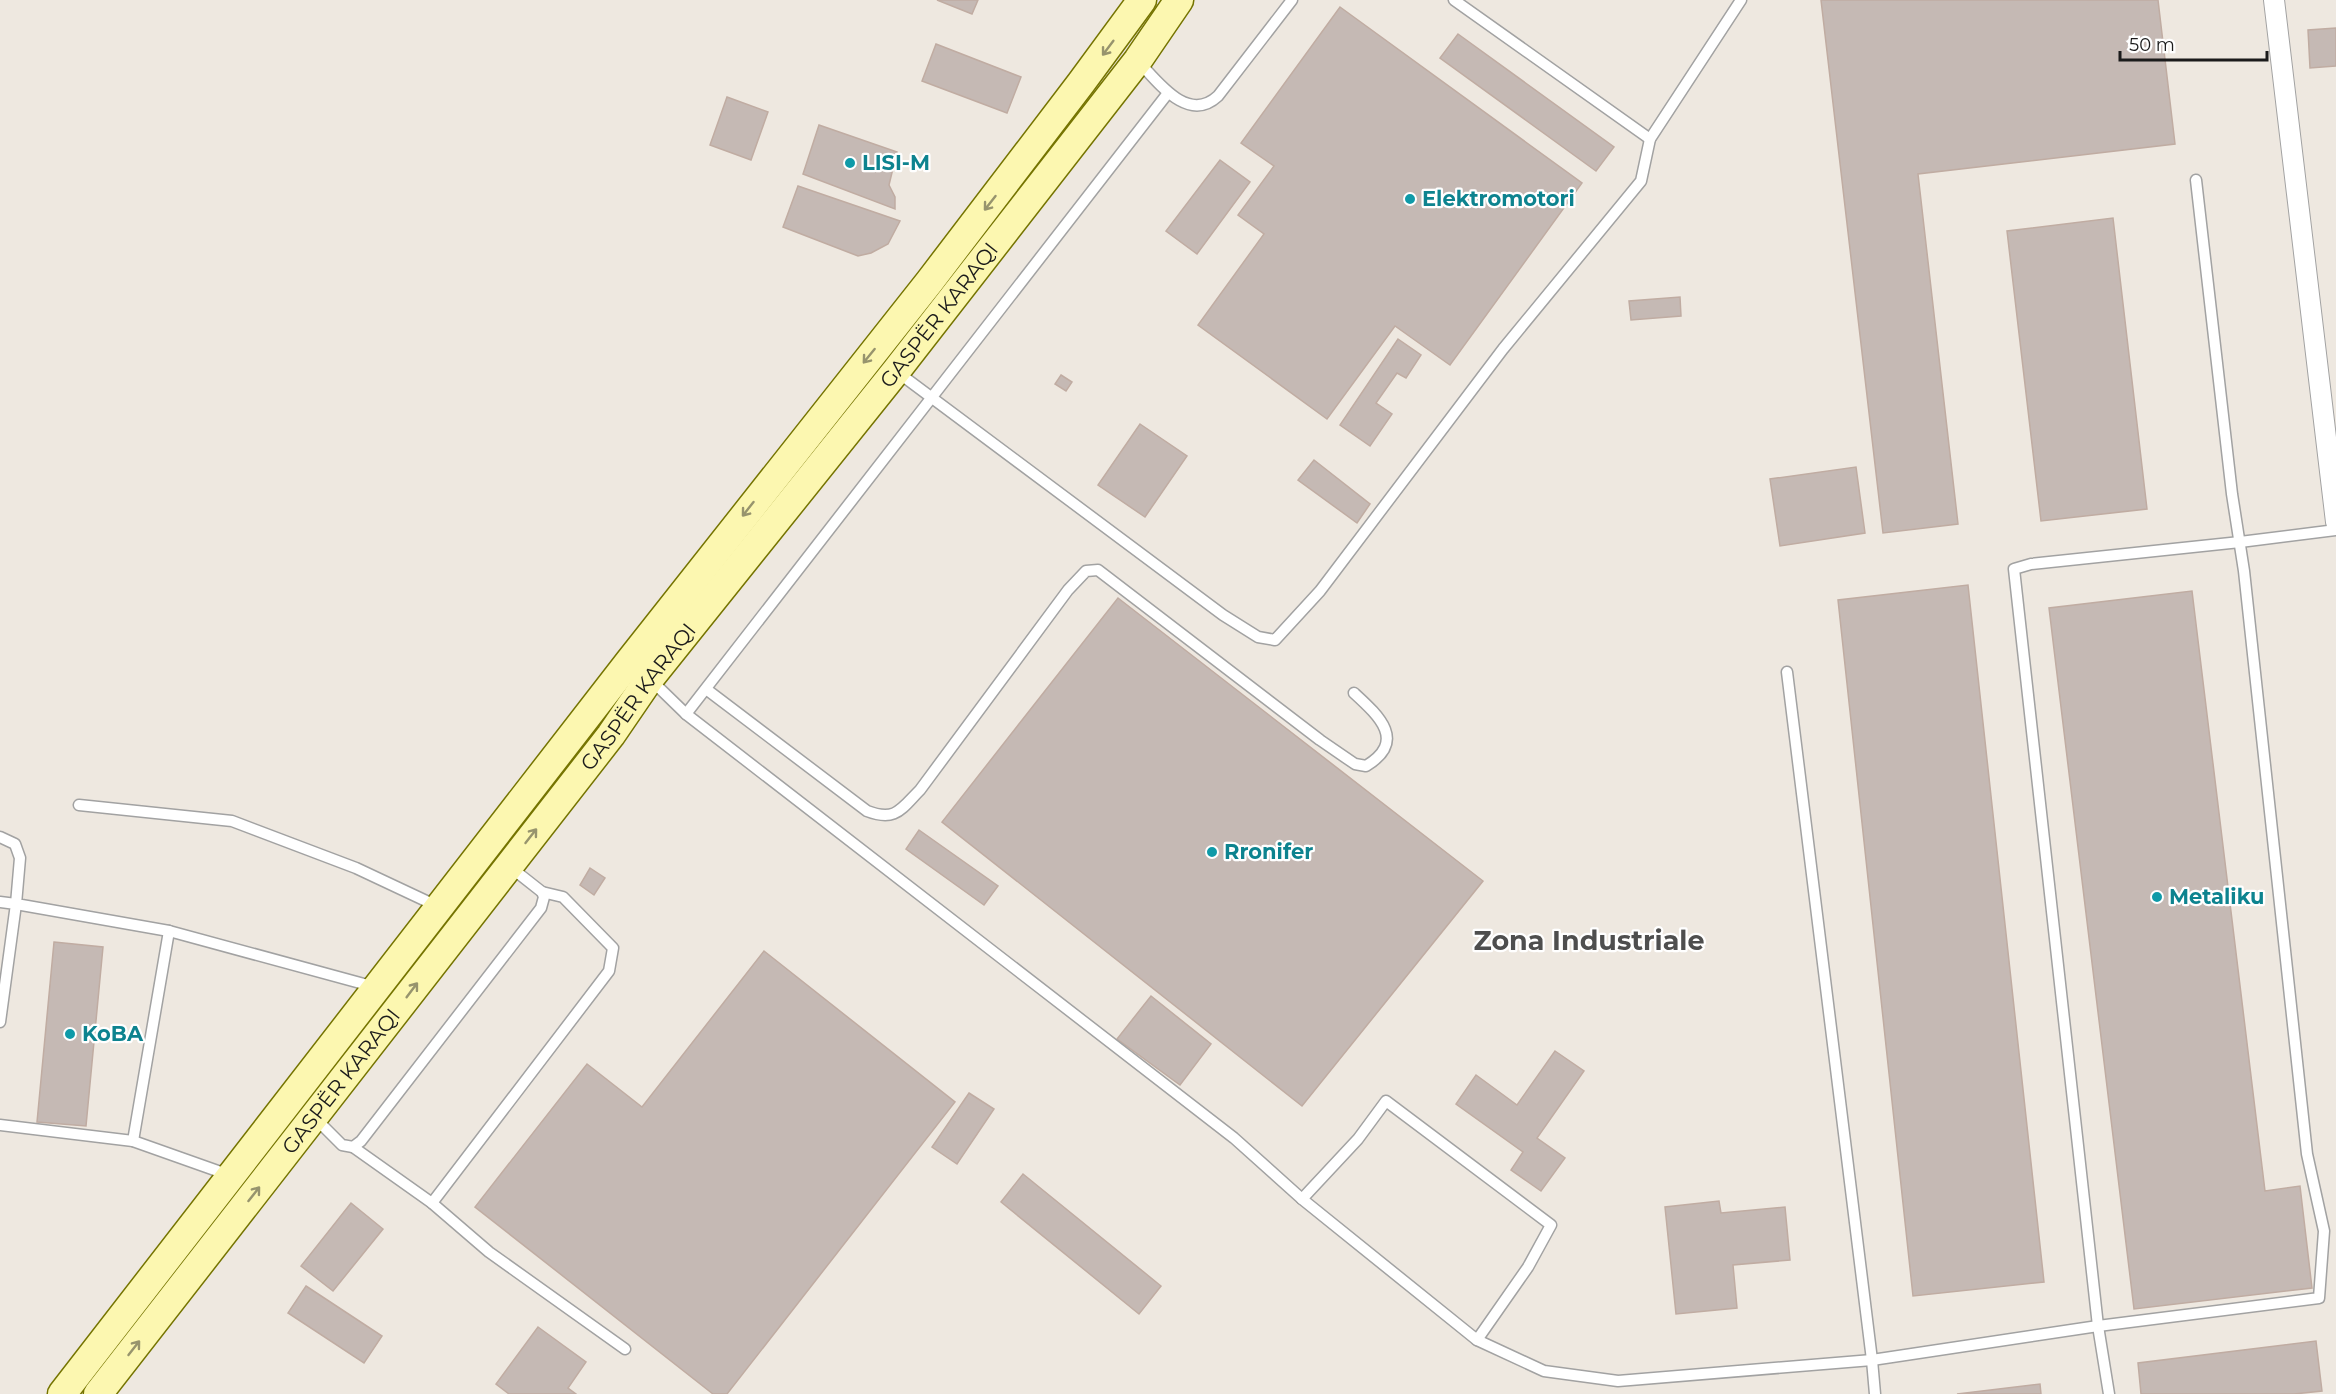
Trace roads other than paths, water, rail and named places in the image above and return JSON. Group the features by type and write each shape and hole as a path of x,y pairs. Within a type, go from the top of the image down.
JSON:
{"main road":[{"name":"GASPËR KARAQI","path":"62,1394 628,662 930,281 1142,0"},
{"name":"GASPËR KARAQI","path":"98,1394 611,735 650,678 896,371 1138,60 1179,0"}],"street":[{"path":"2274,0 2336,522"}],"lane":[{"path":"1138,60 1168,93 1185,104 1194,106 1211,102 1292,0"},
{"path":"1454,0 1650,139"},
{"path":"896,371 933,396 1223,615 1257,637 1275,639 1320,591 1503,350 1641,181 1650,139 1741,0"},
{"path":"686,714 1168,93"},
{"path":"650,678 686,714 1234,1138 1302,1199 1477,1340 1544,1371 1618,1381 1872,1360 2098,1326 2319,1298 2324,1231 2307,1154 2240,542 2232,494 2196,180"},
{"path":"2109,1394 2098,1326 2014,569 2031,564 2336,530"},
{"path":"705,689 867,811 883,817 895,815 920,790 1068,590 1086,571 1098,570 1320,740 1355,764 1366,766 1384,751 1388,744 1386,731 1371,709 1354,693"},
{"path":"1787,672 1875,1394"},
{"path":"79,805 232,821 356,868 439,907"},
{"path":"0,837 15,844 20,858 0,1022"},
{"path":"432,1203 609,971 613,948 563,897 542,892 508,866"},
{"path":"352,1147 361,1141 541,908 544,897 542,892"},
{"path":"0,902 169,931 378,988"},
{"path":"133,1141 169,931"},
{"path":"1302,1199 1358,1139 1386,1101 1551,1225 1528,1267 1477,1340"},
{"path":"315,1118 342,1145 352,1147 432,1203 489,1252 625,1349"},
{"path":"0,1125 133,1141 230,1175"}],"place":[{"name":"LISI-M","path":"850,163"},
{"name":"Elektromotori","path":"1410,199"},
{"name":"Rronifer","path":"1212,852"},
{"name":"Metaliku","path":"2157,897"},
{"name":"KoBA","path":"70,1034"}],"district":[{"name":"Zona Industriale","path":"1589,941"}]}
